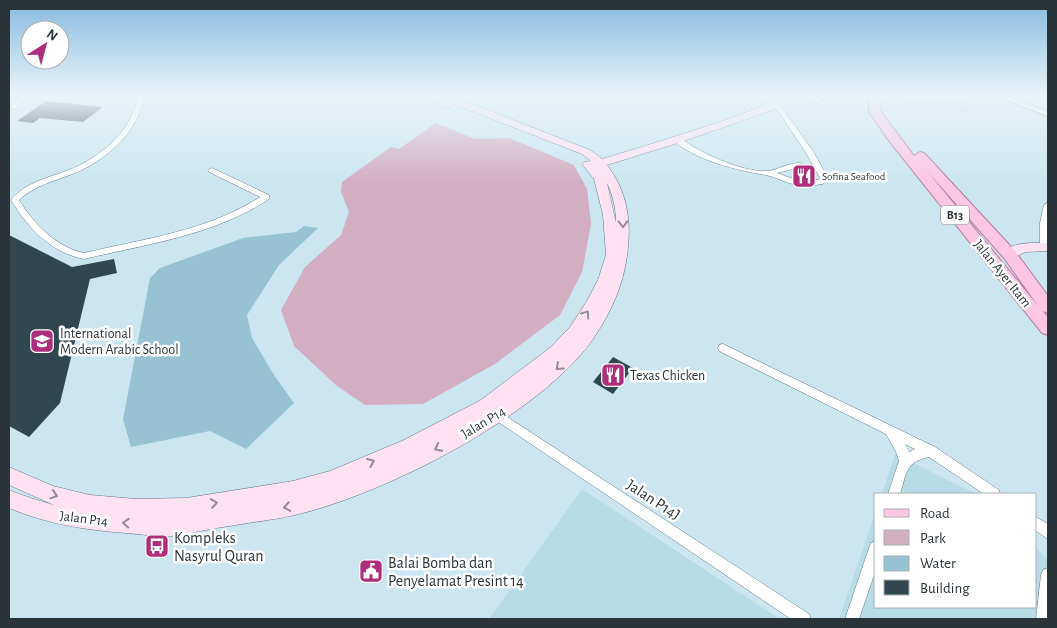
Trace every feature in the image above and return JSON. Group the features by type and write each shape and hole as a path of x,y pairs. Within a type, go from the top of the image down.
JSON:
{"main road":[{"path":"496,124 594,163 677,140 722,124"},
{"name":"Jalan P14","path":"9,476 52,495 90,504 136,508 186,507 293,490 331,479 524,396 567,359 586,336 604,308 616,284 624,254 623,216 612,177 568,144 515,124"},
{"path":"618,195 616,177 617,169 622,161 638,150 707,124"},
{"name":"Jalan Ayer Itam","path":"884,124 925,178 1048,328"},
{"name":"Jalan Ayer Itam","path":"893,124 1048,311"},
{"path":"568,144 592,151 638,150"},
{"path":"909,145 962,199 1009,254 1048,307"},
{"name":"Jalan P14","path":"9,499 37,511 69,518 166,526 295,506 374,479 412,462 491,410 557,351 575,331 593,304 605,280 613,255 609,215 594,163"},
{"path":"925,178 928,189 978,254 1048,338"},
{"path":"1009,254 1024,248 1046,247"}],"street":[{"path":"131,124 106,150 80,167 28,189 15,200 21,211 49,239 70,253 84,256 197,230 251,207 266,197 212,170"},
{"path":"677,140 699,154 755,172 768,173 798,183 820,182 824,178 809,151 790,124"},
{"path":"768,173 798,165"},
{"path":"1046,247 1044,223 1048,205"},
{"path":"723,348 931,451 993,493"},
{"name":"Jalan P14J","path":"491,410 804,619"},
{"path":"889,429 902,450 905,461"},
{"path":"894,493 905,461 910,456 931,451"},
{"path":"1037,524 1048,532"},
{"path":"852,619 874,554"},
{"path":"1043,619 1048,575"}],"shaded area":[{"path":"895,454 974,493 882,493"},
{"path":"582,489 780,619 489,619"},
{"path":"874,517 874,608 1037,608 1037,548 1048,561 1048,619 839,619"}],"green space":[{"path":"434,124 439,124 475,139 509,138 574,165 587,189 591,224 582,272 560,315 495,364 423,404 365,405 337,386 294,346 281,310 305,267 341,235 349,212 341,192 342,182 391,147 399,149"}],"water":[{"path":"304,226 318,228 279,265 247,315 252,338 274,375 294,403 246,449 210,431 131,447 123,419 150,278 160,268 243,238 296,232"}],"building":[{"name":"International Modern Arabic School","path":"9,235 72,267 114,259 117,273 90,279 60,403 29,437 9,426"},
{"name":"Texas Chicken","path":"613,357 633,368 613,394 593,382"}],"place":[{"name":"Sofina Seafood","path":"804,176"},
{"name":"International Modern Arabic School","path":"42,341"},
{"name":"Texas Chicken","path":"613,375"},
{"name":"Kompleks Nasyrul Quran","path":"157,546"},
{"name":"Balai Bomba dan Penyelamat Presint 14","path":"371,571"}]}
